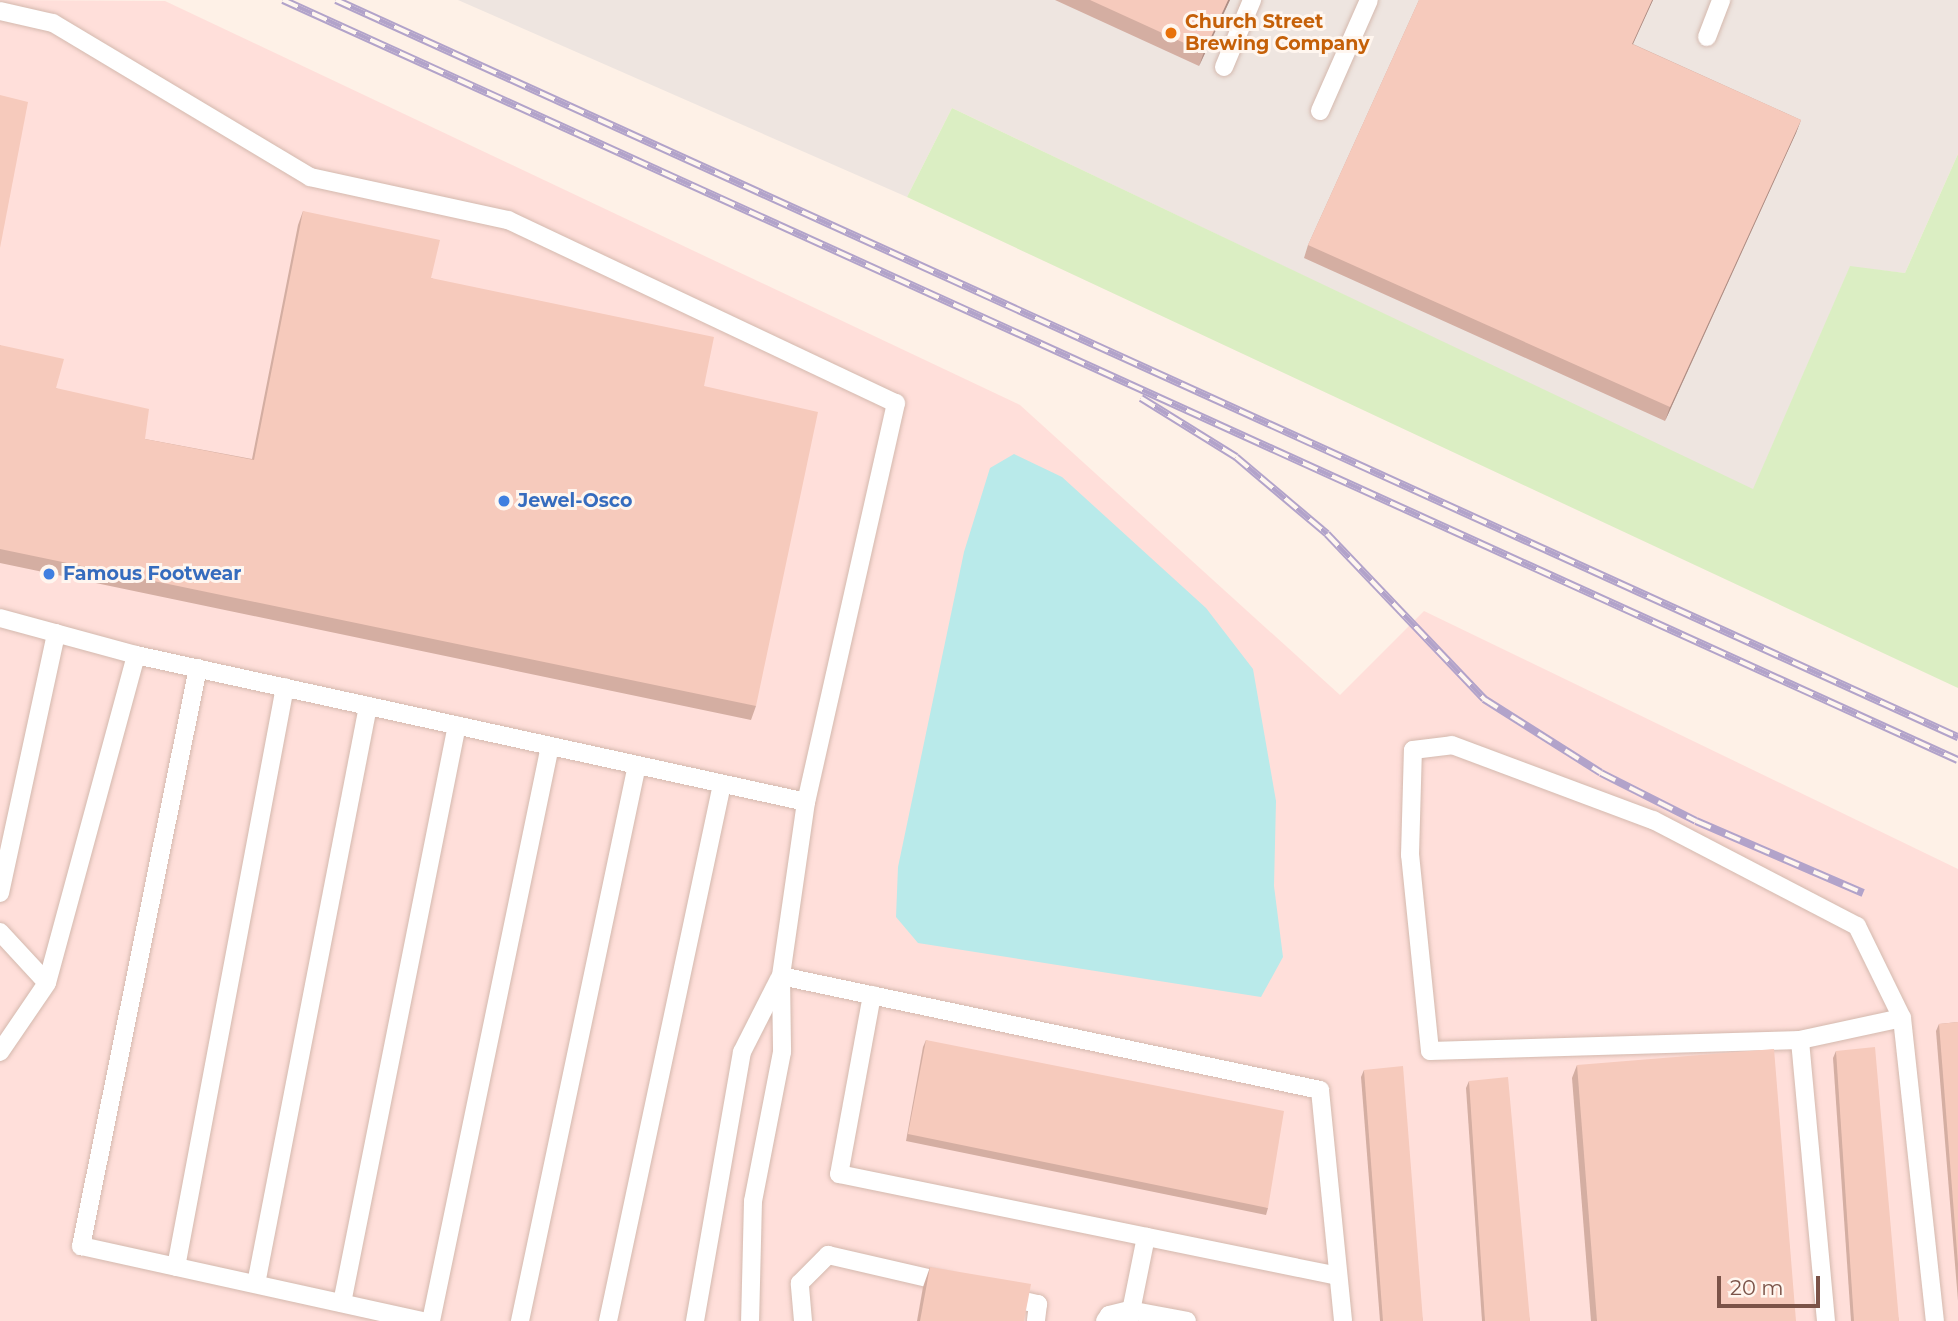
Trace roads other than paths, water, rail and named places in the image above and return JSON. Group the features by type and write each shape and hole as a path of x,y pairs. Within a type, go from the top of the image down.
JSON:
{"lane":[{"path":"1224,67 1252,0"},
{"path":"1320,111 1369,0"},
{"path":"1707,37 1721,0"},
{"path":"0,11 53,23 310,177 508,220 896,403 806,802 781,976 782,1052 753,1200 750,1321"},
{"path":"0,618 136,654 806,802"},
{"path":"0,893 56,633"},
{"path":"0,1052 47,983 136,654"},
{"path":"198,668 81,1246 423,1321"},
{"path":"176,1267 285,687"},
{"path":"256,1284 369,706"},
{"path":"342,1303 457,725"},
{"path":"1902,1018 1800,1040 1430,1051 1410,855 1413,750 1452,745 1653,820 1857,926 1902,1018 1935,1321"},
{"path":"431,1321 550,746"},
{"path":"520,1321 636,765"},
{"path":"608,1321 722,784"},
{"path":"0,932 47,983"},
{"path":"781,976 1320,1090 1343,1321"},
{"path":"695,1321 742,1052 781,976"},
{"path":"872,995 839,1174 1338,1276"},
{"path":"1800,1040 1826,1321"},
{"path":"1129,1316 1146,1237"},
{"path":"803,1321 800,1283 828,1255 1038,1304 1036,1321"},
{"path":"1105,1321 1109,1315 1187,1321"}],"water":[{"path":"1014,454 1062,477 1206,608 1253,669 1276,801 1274,886 1283,957 1261,997 918,943 896,917 898,867 964,552 990,468"}],"railway":[{"path":"283,0 1958,760"},
{"path":"336,0 1958,737"},
{"path":"1141,398 1236,457 1327,534 1484,699 1601,773 1696,821 1863,893"}],"place":[{"name":"Church Street Brewing Company","path":"1171,33"},
{"name":"Jewel-Osco","path":"504,501"},
{"name":"Famous Footwear","path":"49,574"}]}
